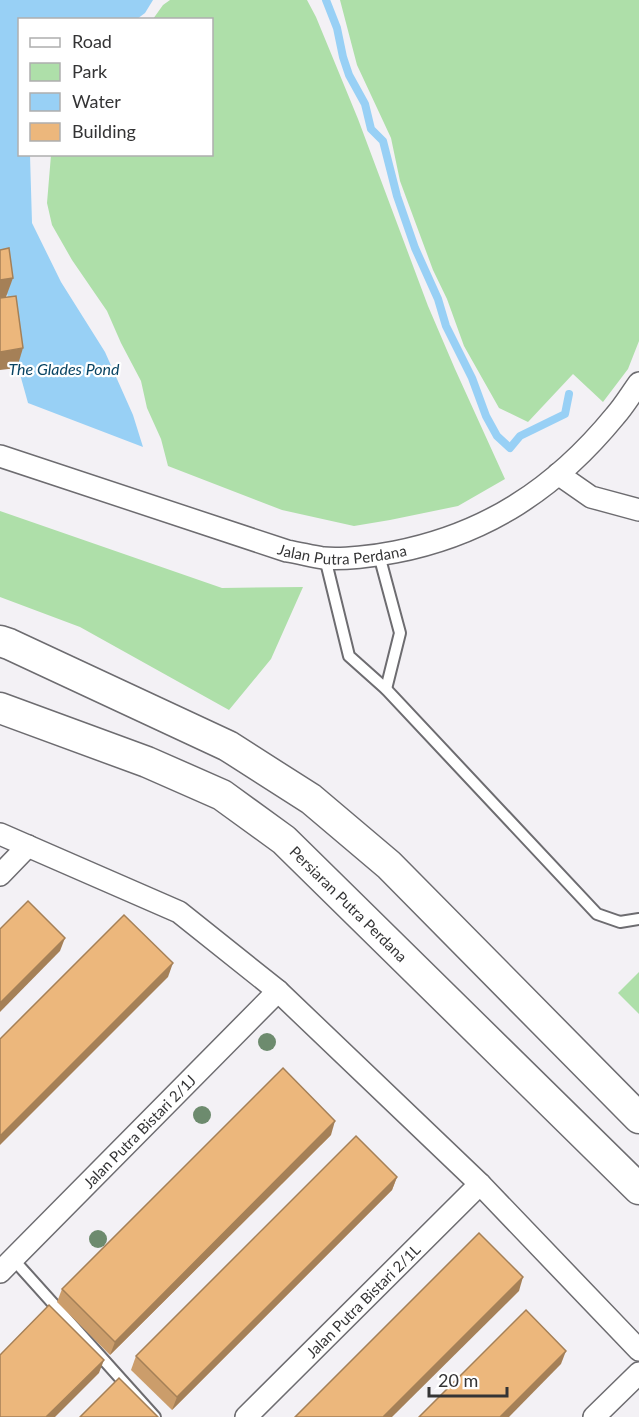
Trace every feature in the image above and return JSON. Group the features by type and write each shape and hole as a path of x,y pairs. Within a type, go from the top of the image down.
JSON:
{"main road":[{"path":"0,641 228,747 311,799 389,865 639,1118"},
{"name":"Persiaran Putra Perdana","path":"0,708 147,762 222,795 284,840 639,1188"}],"street":[{"name":"Jalan Putra Perdana","path":"0,456 287,551 324,558 380,555 451,537 480,526 534,494 588,446 616,415 639,383"},
{"path":"558,474 591,497 639,510"},
{"path":"0,834 179,912 278,991 480,1184 639,1350"},
{"path":"0,875 28,846"},
{"name":"Jalan Putra Bistari 2/1J","path":"6,1265 278,991"},
{"name":"Jalan Putra Bistari 2/1L","path":"246,1417 480,1184"},
{"path":"594,1417 639,1373"}],"lane":[{"path":"380,555 400,633 386,689"},
{"path":"324,558 350,656 386,689 597,914 620,922 639,919"},
{"path":"6,1265 155,1417"}],"green space":[{"path":"170,0 307,0 358,119 428,306 505,479 458,506 354,526 282,510 168,466 161,439 147,408 141,381 107,311 72,260 52,225 47,203 51,156 213,156 213,18 154,18 163,5"},
{"path":"340,0 639,0 639,341 628,369 603,402 573,374 528,422 499,408 464,346 447,299 433,270 400,181 391,138 357,65"},
{"path":"0,511 222,588 303,587 271,659 229,710 80,627 0,597"},
{"path":"639,972 639,1014 618,993"}],"water":[{"name":"The Glades Pond","path":"0,0 153,0 145,13 138,18 18,18 18,156 30,156 32,223 61,282 105,352 133,415 143,447 28,403 18,367 3,266 0,266"}],"building":[{"path":"9,248 13,278 0,280 0,250"},
{"path":"16,296 23,348 0,352 0,298"},
{"path":"28,901 65,938 0,1003 0,929"},
{"path":"124,915 173,963 0,1136 0,1039"},
{"path":"283,1068 335,1121 115,1342 62,1289"},
{"path":"356,1136 397,1177 177,1397 136,1356"},
{"path":"479,1233 523,1277 383,1417 295,1417"},
{"path":"49,1305 104,1360 46,1417 0,1417 0,1355"},
{"path":"526,1310 566,1351 500,1417 419,1417"},
{"path":"119,1378 158,1417 80,1417"}],"waterway":[{"path":"326,0 337,28 349,75 365,104 371,129 383,141 397,196 415,248 438,299 446,326 497,436 510,448 520,436 565,414 569,394"}]}
